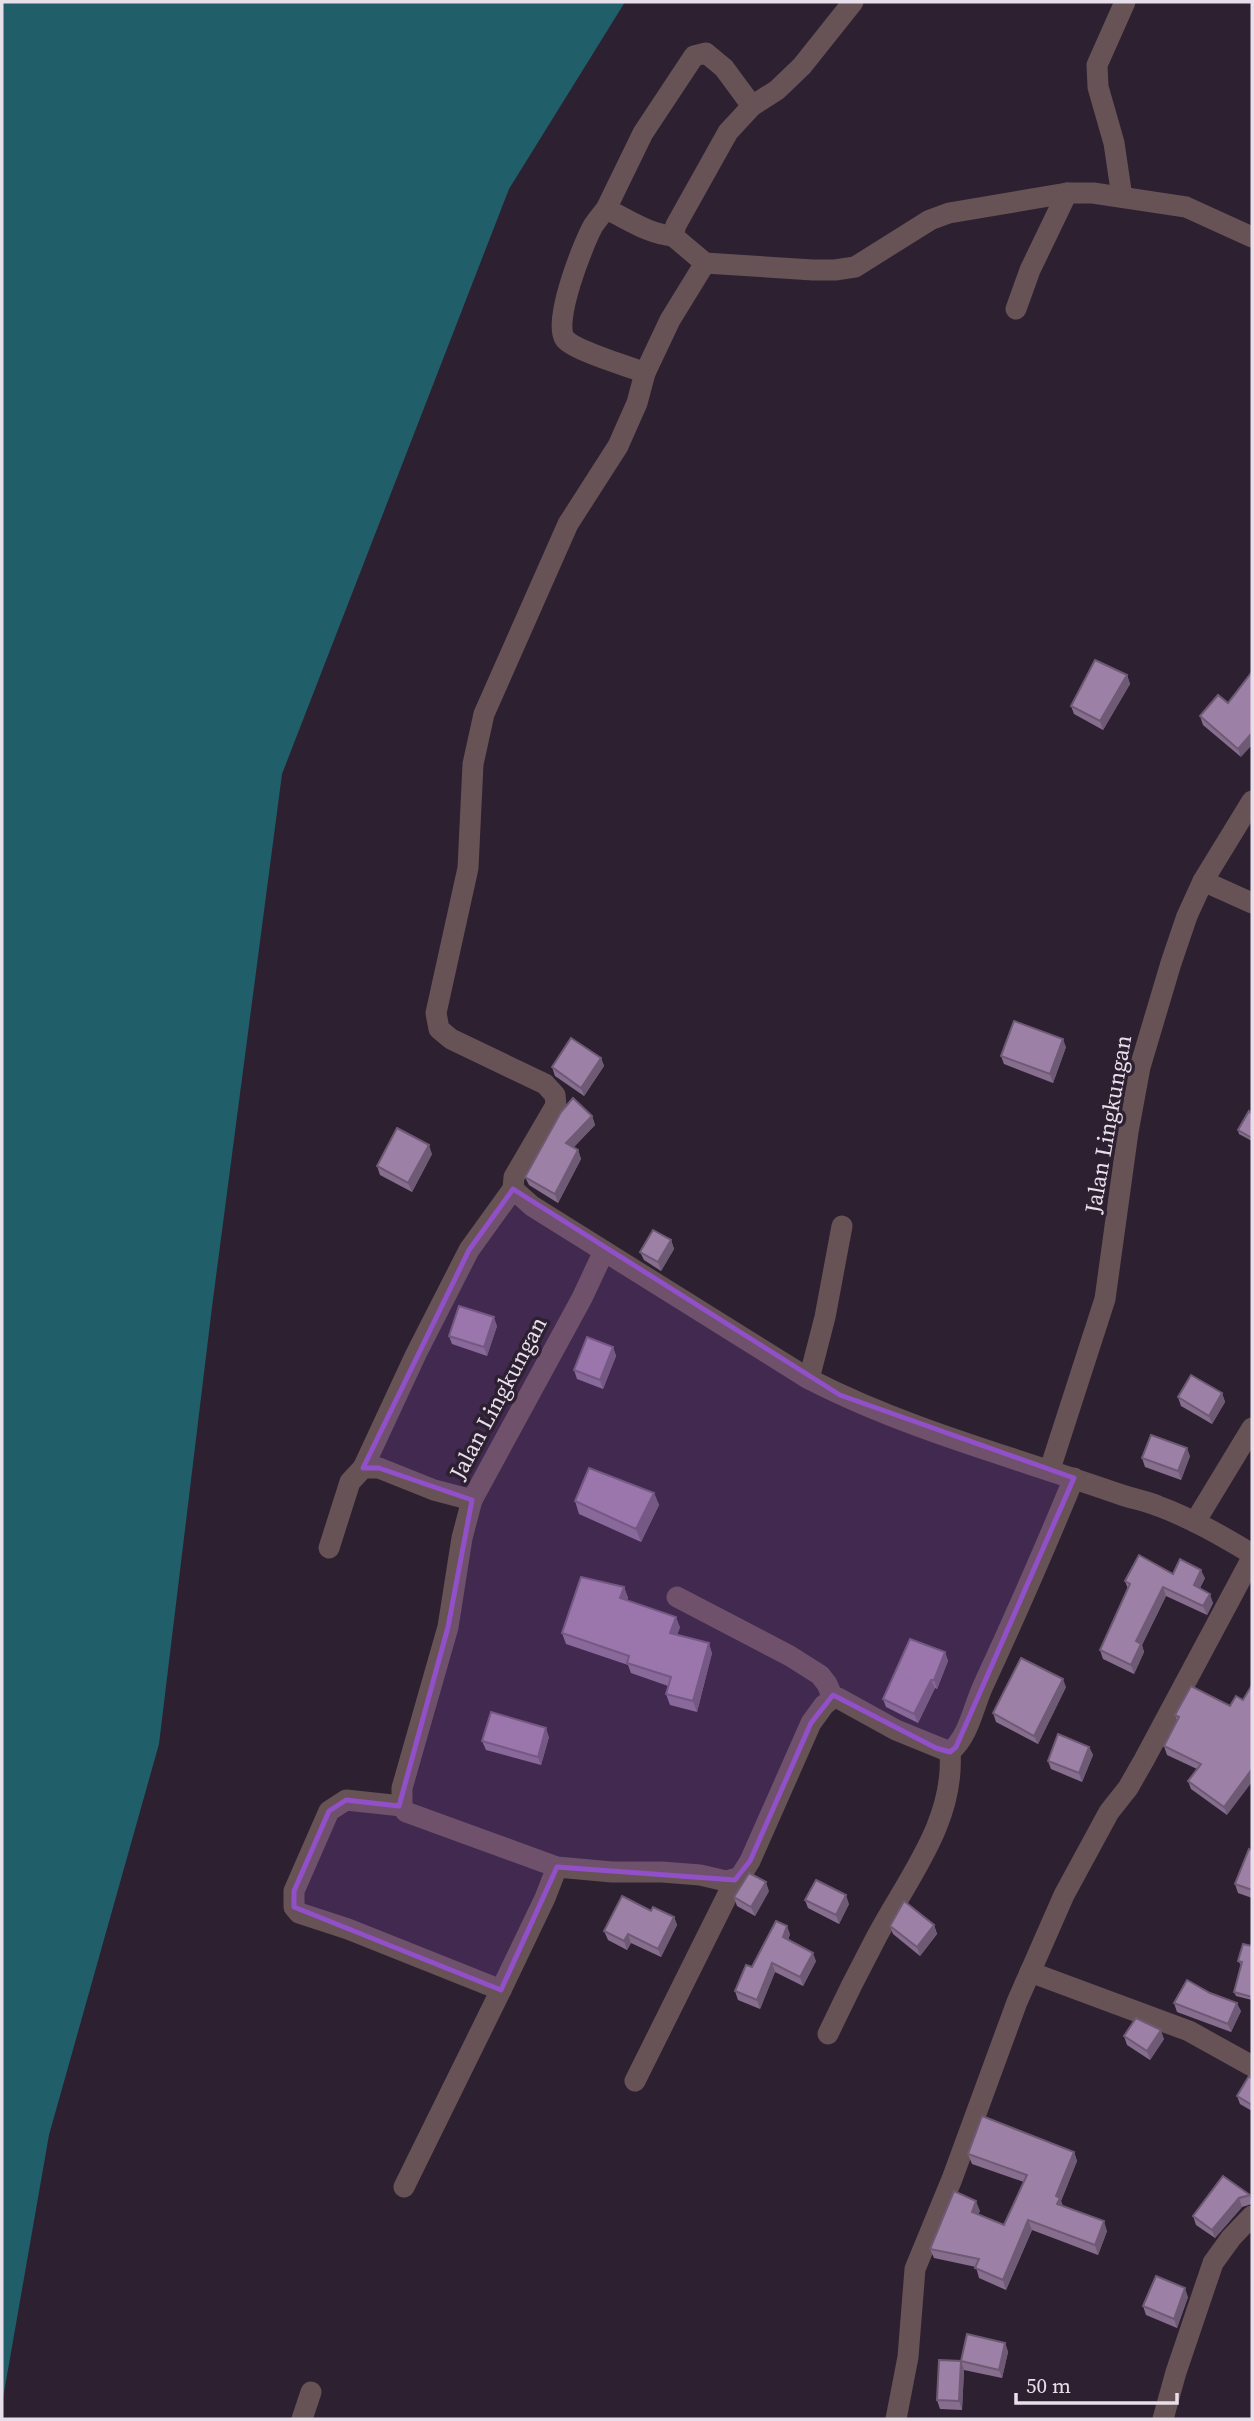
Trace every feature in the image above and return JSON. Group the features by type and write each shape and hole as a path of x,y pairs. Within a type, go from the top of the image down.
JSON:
{"street":[{"path":"673,236 676,225 728,132 752,106 777,90 802,66 853,2"},
{"path":"1122,197 1114,143 1098,87 1097,65 1125,2"},
{"path":"645,373 574,345 565,338 560,327 562,311 592,227 606,209 643,133 694,56 706,53 724,68 752,106"},
{"path":"606,209 652,232 673,236 705,263 813,270 855,267 930,220 949,213 1068,193 1093,193 1186,207 1252,237"},
{"path":"1016,309 1030,270 1068,193"},
{"path":"329,1548 350,1482 363,1468 416,1354 469,1250 513,1189 514,1177 556,1105 555,1095 545,1083 451,1039 439,1029 436,1013 468,868 473,764 484,715 568,524 618,446 637,403 645,373 670,320 705,263"},
{"name":"Jalan Lingkungan","path":"1050,1469 1105,1299 1128,1132 1140,1067 1175,951 1203,881 1252,801"},
{"path":"1203,881 1252,904"},
{"path":"513,1189 532,1206 809,1379 886,1415 1156,1505 1195,1522 1252,1556 1144,1760 1128,1788 1109,1812 1064,1895 1030,1972 915,2269 908,2357 896,2419"},
{"path":"809,1379 825,1317 842,1226"},
{"name":"Jalan Lingkungan","path":"363,1468 379,1468 434,1490 472,1500 582,1298 604,1251"},
{"path":"1195,1522 1252,1428"},
{"path":"828,2034 876,1937 926,1850 945,1801 951,1768 950,1752 963,1737 1074,1478"},
{"path":"472,1500 448,1627 402,1788 402,1806 406,1812 557,1867 612,1872 662,1872 735,1880"},
{"path":"677,1597 790,1656 820,1675 833,1698"},
{"path":"635,2081 735,1880 745,1872 811,1723 824,1705 833,1698 838,1698 897,1730 950,1752"},
{"path":"402,1806 346,1800 328,1811 295,1891 294,1907 299,1913 348,1929 501,1990"},
{"path":"404,2187 501,1990 557,1867"},
{"path":"1030,1972 1189,2031 1252,2066"},
{"path":"1163,2419 1213,2263 1231,2238 1252,2216"},
{"path":"302,2419 311,2392"}],"highlighted area":[{"path":"513,1189 840,1395 1074,1478 956,1747 950,1752 936,1748 833,1695 811,1723 750,1861 735,1880 557,1867 501,1990 294,1907 294,1891 329,1811 346,1800 399,1806 448,1627 472,1500 379,1468 363,1468 469,1250"}],"water":[{"path":"2,2 625,2 509,189 282,774 212,1307 159,1744 49,2135 2,2404"}],"building":[{"path":"1095,660 1127,675 1100,721 1071,706"},
{"path":"1252,672 1252,733 1238,749 1200,716 1218,695 1228,703"},
{"path":"1014,1021 1063,1039 1050,1074 1001,1056"},
{"path":"571,1038 601,1058 581,1088 552,1067"},
{"path":"573,1098 592,1116 566,1143 578,1150 555,1194 525,1177 561,1112"},
{"path":"1249,1111 1252,1114 1252,1138 1238,1130"},
{"path":"397,1128 429,1145 408,1183 377,1166"},
{"path":"653,1230 671,1240 658,1262 640,1252"},
{"path":"459,1306 494,1317 484,1347 449,1336"},
{"path":"587,1337 613,1347 600,1380 574,1370"},
{"path":"1191,1375 1222,1393 1209,1416 1178,1397"},
{"path":"1151,1435 1187,1448 1178,1471 1142,1458"},
{"path":"589,1468 654,1493 636,1529 575,1501"},
{"path":"1139,1555 1173,1574 1180,1559 1201,1570 1194,1585 1210,1594 1203,1606 1163,1587 1136,1641 1141,1644 1131,1665 1100,1650 1130,1584 1125,1581"},
{"path":"581,1577 624,1587 620,1598 676,1617 670,1633 709,1643 693,1701 666,1694 671,1677 627,1663 629,1656 562,1633"},
{"path":"910,1639 945,1652 934,1680 931,1680 914,1714 883,1699"},
{"path":"1021,1658 1063,1679 1034,1736 993,1713"},
{"path":"1252,1685 1252,1769 1224,1807 1188,1781 1201,1764 1164,1746 1179,1717 1175,1715 1191,1686 1230,1706 1236,1696 1243,1700"},
{"path":"491,1712 546,1728 538,1757 482,1741"},
{"path":"1058,1734 1089,1747 1079,1773 1048,1761"},
{"path":"1249,1849 1252,1851 1252,1890 1235,1884"},
{"path":"749,1873 766,1882 751,1907 734,1897"},
{"path":"816,1880 846,1895 836,1915 805,1900"},
{"path":"622,1896 651,1911 653,1907 674,1917 658,1949 628,1934 624,1941 604,1931"},
{"path":"904,1901 934,1925 917,1947 890,1926"},
{"path":"776,1921 787,1926 783,1937 813,1953 800,1977 772,1963 757,2000 735,1991 746,1965 752,1967"},
{"path":"1243,1944 1252,1946 1252,1997 1234,1992 1242,1962 1238,1961"},
{"path":"1187,1980 1210,1993 1237,2003 1228,2024 1174,2003"},
{"path":"1136,2018 1161,2030 1147,2051 1124,2036"},
{"path":"1249,2076 1252,2079 1252,2105 1237,2096"},
{"path":"982,2116 1074,2152 1056,2196 1060,2198 1057,2204 1104,2221 1095,2245 1028,2220 1003,2280 975,2268 979,2259 930,2249 954,2191 976,2201 972,2212 1004,2225 1027,2175 968,2154"},
{"path":"1223,2176 1250,2195 1239,2198 1212,2230 1193,2216"},
{"path":"1156,2276 1185,2288 1174,2319 1143,2306"},
{"path":"967,2334 1005,2343 999,2370 961,2361"},
{"path":"939,2360 961,2361 959,2401 937,2400"}]}
